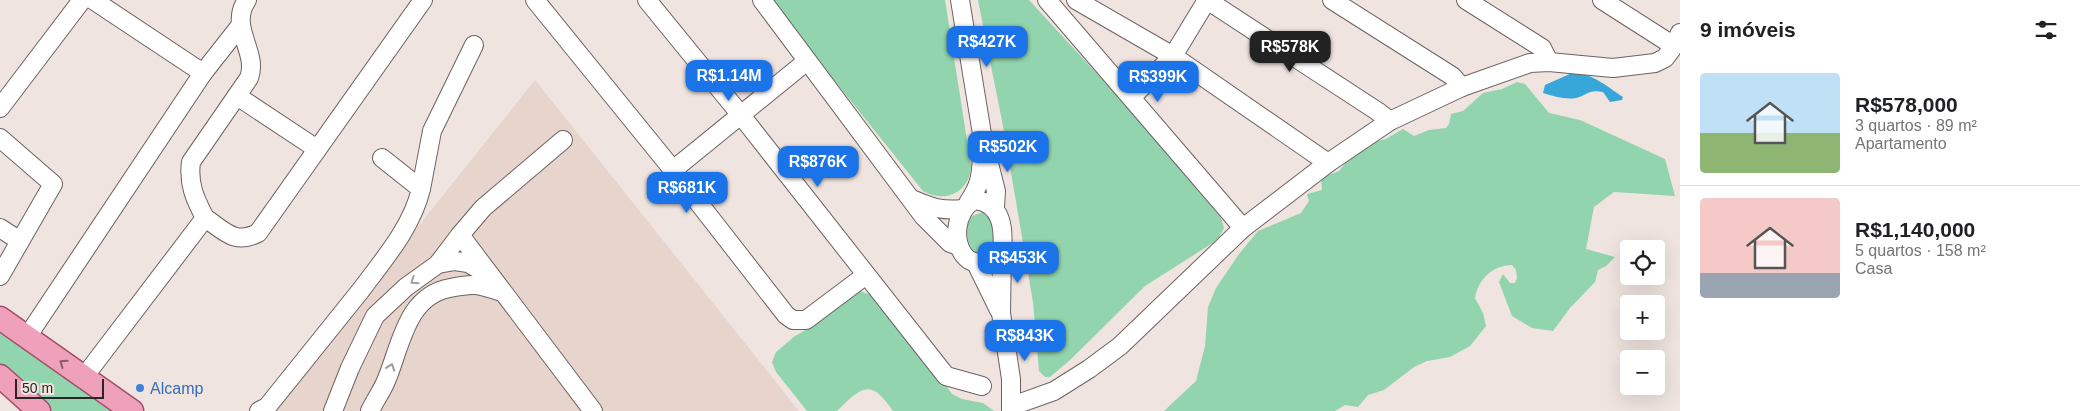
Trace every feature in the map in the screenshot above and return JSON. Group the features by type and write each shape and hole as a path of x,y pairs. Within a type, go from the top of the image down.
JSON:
{"main road":[{"path":"0,318 132,411"},
{"path":"0,376 39,411"}],"street":[{"path":"0,108 82,0"},
{"path":"93,0 203,73"},
{"path":"247,0 241,12 240,26 253,70 250,78 191,162 190,174 192,194 205,218 235,238 246,239 258,233 423,0"},
{"path":"535,0 673,170 786,315 793,320 806,320 866,275"},
{"path":"647,0 740,114 946,376 982,386"},
{"path":"762,0 931,223 950,243 959,246"},
{"path":"960,0 983,140 996,191 994,207"},
{"path":"1047,0 1243,228"},
{"path":"1076,0 1173,56 1328,163"},
{"path":"1132,97 1173,56 1207,0 1390,121"},
{"path":"1332,0 1452,76 1462,87"},
{"path":"1466,0 1542,48 1549,62"},
{"path":"911,198 933,209 947,210 965,206 975,200 984,201 994,207 999,217 1002,254 1001,313 1011,379 1012,408 1054,391 1090,369 1112,352 1243,228 1328,163 1390,121 1462,87 1530,64 1549,62 1612,68 1655,63 1665,58 1677,39 1602,0"},
{"path":"27,337 203,73 240,26"},
{"path":"259,411 273,399 387,256 413,215 432,131 474,45"},
{"path":"673,170 807,61"},
{"path":"237,96 317,149"},
{"path":"0,138 53,184 0,276"},
{"path":"333,411 350,368 375,316 406,286 438,264 483,208 563,140"},
{"path":"983,140 981,178 978,188 965,206 958,230 959,246 969,259 976,263 988,265 996,261 1002,254"},
{"path":"382,158 420,189"},
{"path":"84,377 205,218"},
{"path":"0,228 20,241"},
{"path":"460,235 593,411"},
{"path":"438,264 455,261 468,263 489,275"},
{"path":"976,263 1001,313"},
{"path":"370,411 386,381 406,326 418,306 427,296 438,290 475,283 502,292"}],"shaded area":[{"path":"535,80 799,411 271,411"}],"green space":[{"path":"770,0 945,0 971,166 970,175 961,189 948,196 931,195 923,191"},
{"path":"978,0 1029,0 1123,102 1221,218 1224,228 1219,237 1211,244 1145,286 1070,360 1050,377 1045,377 1039,371 1033,302 1004,131"},
{"path":"1517,82 1525,84 1549,113 1580,120 1665,159 1675,196 1614,192 1594,207 1586,249 1615,257 1606,266 1598,270 1595,282 1570,308 1553,331 1532,328 1512,316 1499,282 1503,274 1510,283 1515,283 1517,278 1516,270 1512,265 1499,267 1488,274 1479,285 1475,298 1483,313 1486,326 1470,346 1450,357 1427,361 1414,367 1384,390 1368,395 1358,407 1345,405 1335,411 1164,411 1196,381 1205,346 1208,307 1216,288 1239,254 1258,231 1301,213 1309,201 1307,194 1322,190 1321,178 1339,171 1348,160 1372,142 1386,139 1403,129 1414,136 1429,130 1446,128 1451,114 1463,111 1483,93 1502,89"},
{"path":"983,212 992,218 997,244 993,252 985,255 974,251 970,245 967,230 972,216"},
{"path":"860,291 871,295 879,302 952,394 962,399 983,403 994,411 893,411 878,394 866,389 853,396 837,411 807,411 776,372 772,362 776,352 795,336 811,327 850,294"},
{"path":"0,331 112,411 47,411 0,373"}],"water":[{"path":"1572,73 1586,75 1599,81 1623,97 1622,100 1610,102 1603,92 1598,91 1576,98 1543,93 1545,85"}],"place":[{"name":"Alcamp","path":"140,388"}]}
